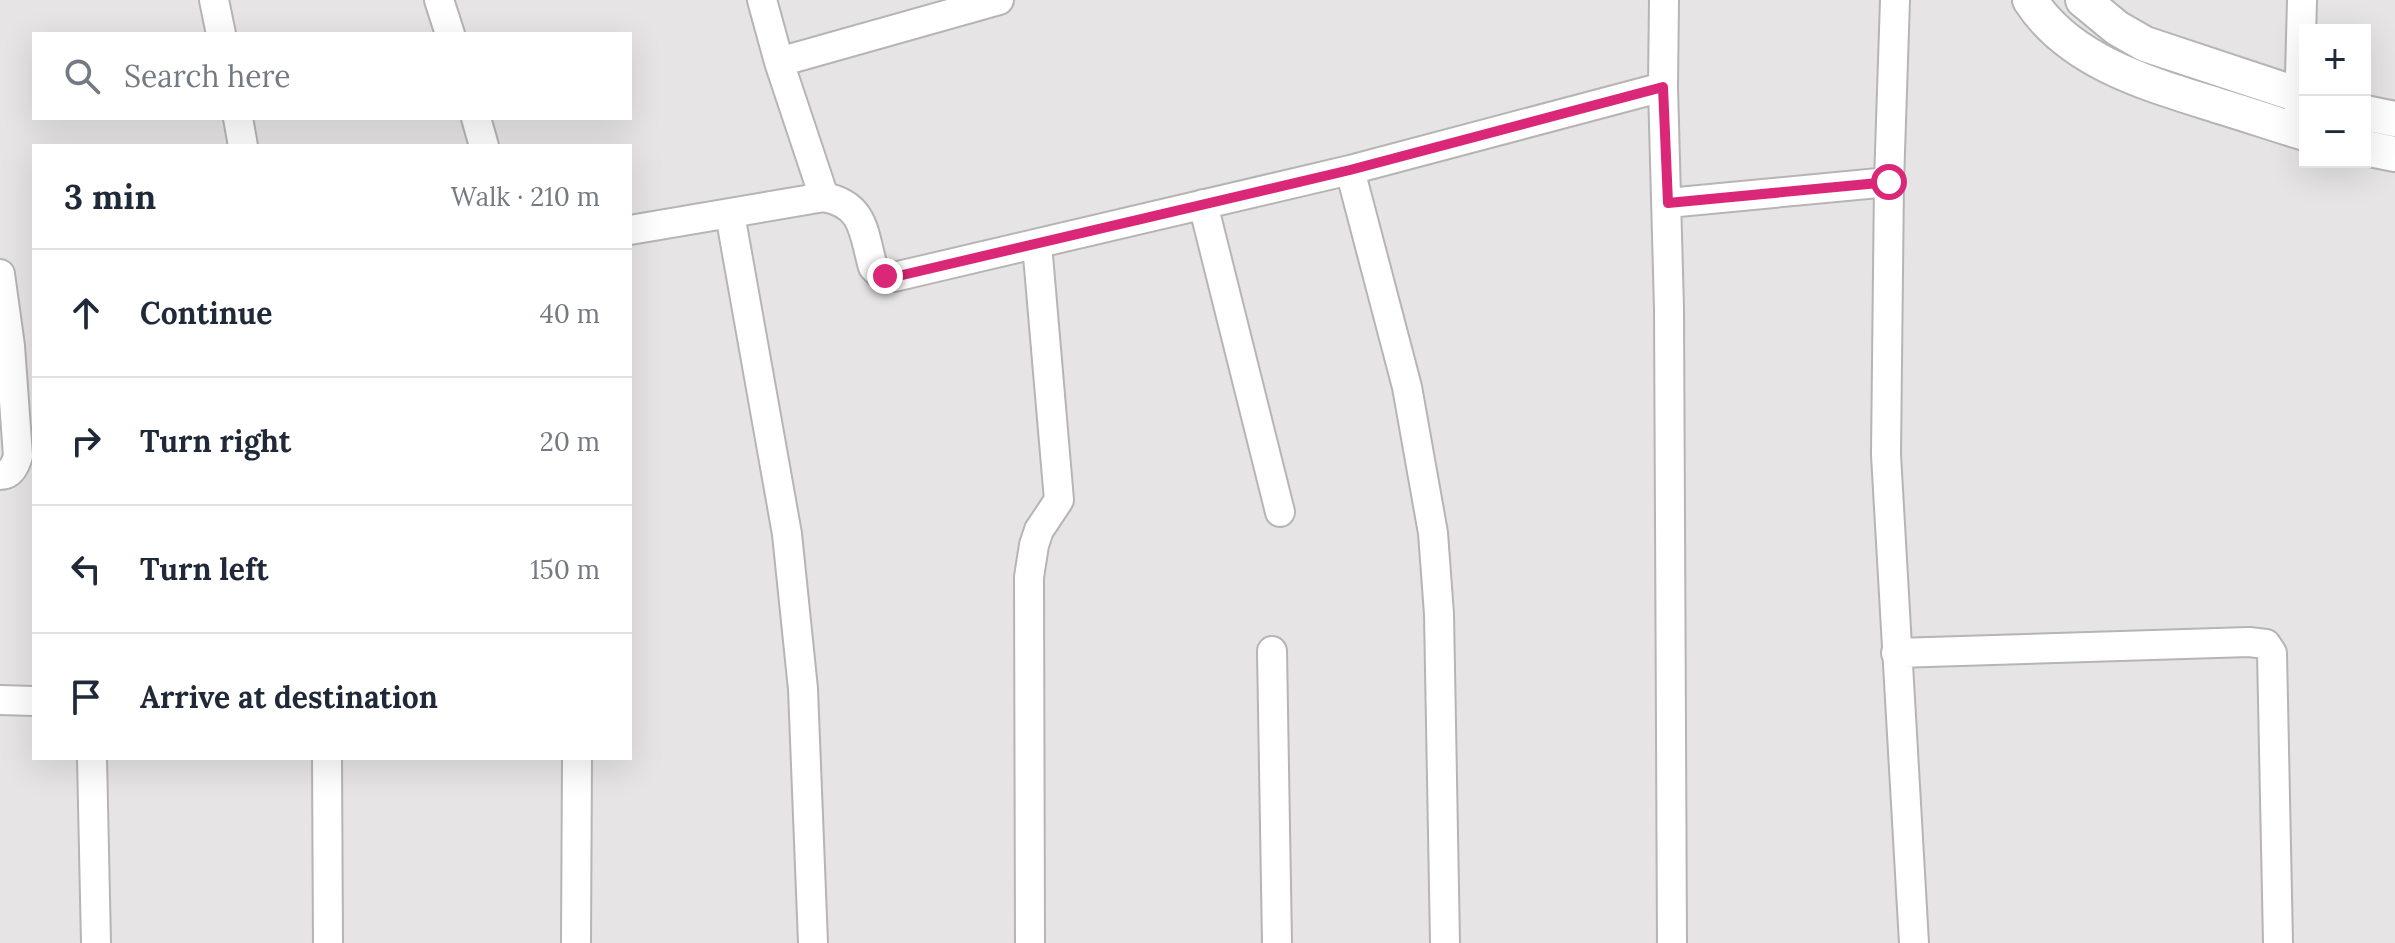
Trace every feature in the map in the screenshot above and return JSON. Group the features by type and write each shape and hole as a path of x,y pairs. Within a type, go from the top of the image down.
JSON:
{"street":[{"path":"214,0 221,32"},
{"path":"439,0 449,32"},
{"path":"762,0 824,197"},
{"path":"779,62 999,0"},
{"path":"1664,0 1672,943"},
{"path":"1895,0 1886,455 1914,943"},
{"path":"2030,0 2066,40 2145,83 2299,131"},
{"path":"2083,0 2117,28 2145,44 2299,95"},
{"path":"2302,0 2302,24"},
{"path":"632,230 824,197 836,199 858,214 873,267 885,276 894,277 1350,170 1663,87"},
{"path":"2371,114 2395,119"},
{"path":"238,120 243,144"},
{"path":"477,120 483,144"},
{"path":"2371,149 2395,154"},
{"path":"1350,170 1407,387 1433,533 1439,614 1445,943"},
{"path":"1668,203 1889,182"},
{"path":"1203,204 1280,512"},
{"path":"730,214 788,549 803,689 813,943"},
{"path":"1030,943 1029,577 1039,530 1059,500 1037,244"},
{"path":"0,274 25,402 18,456 12,470 0,475"},
{"path":"1896,653 2249,642 2266,644 2272,653 2278,943"},
{"path":"1272,651 1277,943"},
{"path":"0,700 32,701"},
{"path":"92,760 96,943"},
{"path":"327,760 328,943"},
{"path":"576,943 577,760"}],"route":[{"path":"885,276 894,277 1350,170 1663,87 1668,203 1889,182"}]}
